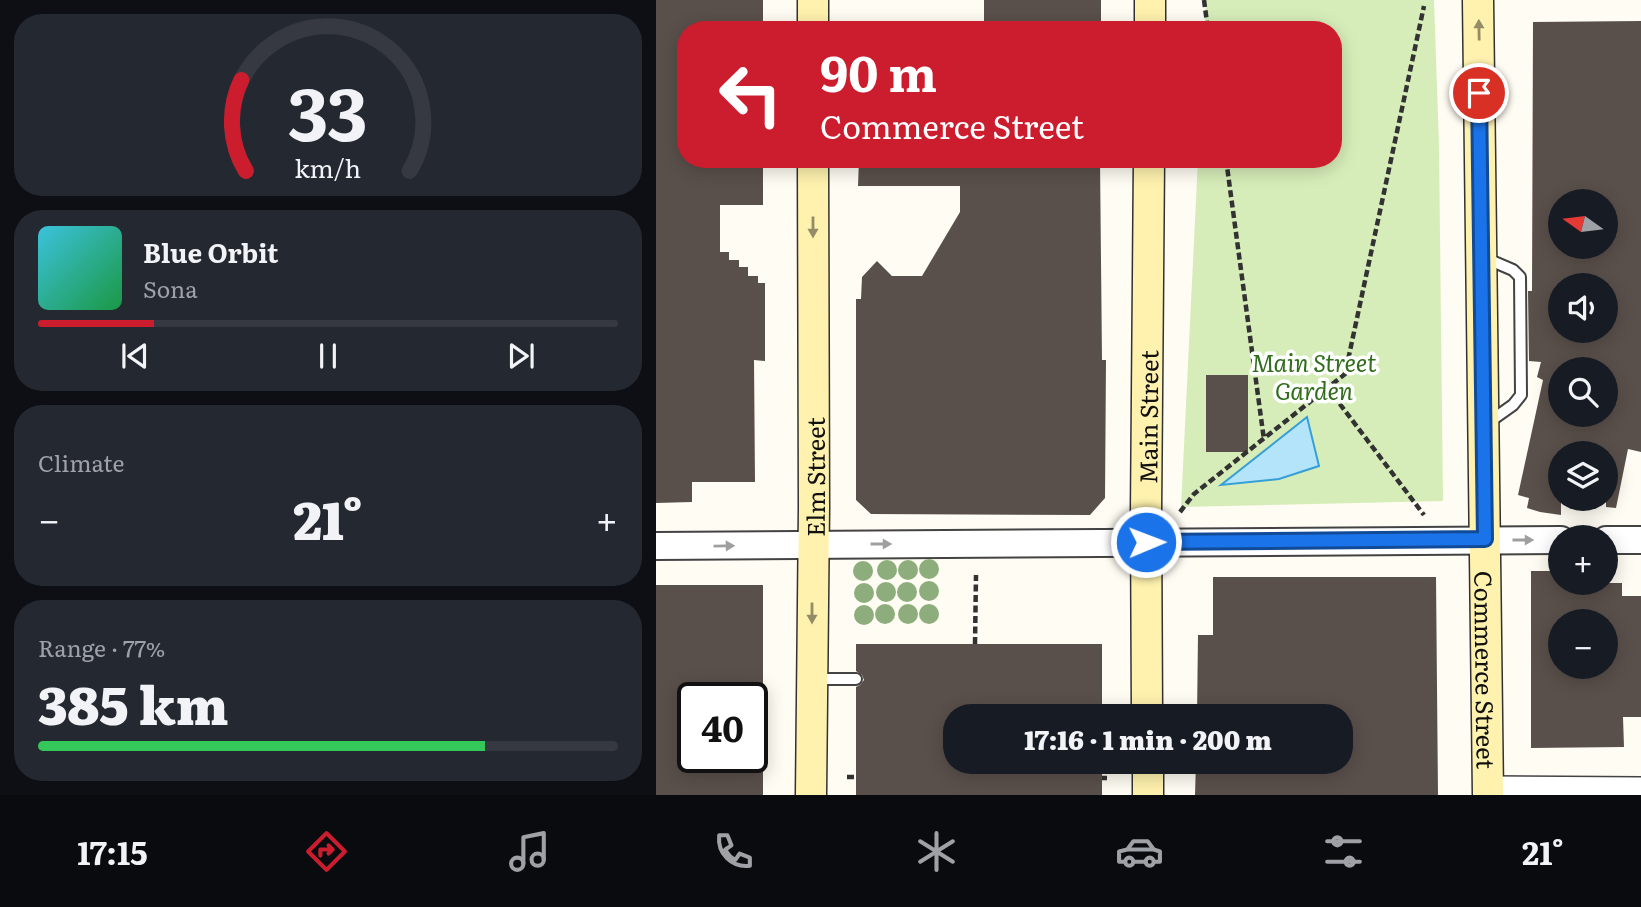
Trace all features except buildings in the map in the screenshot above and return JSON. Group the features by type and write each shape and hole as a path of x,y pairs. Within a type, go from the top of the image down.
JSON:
{"main road":[{"path":"813,0 813,21"},
{"path":"1150,0 1150,21"},
{"name":"Commerce Street","path":"1478,0 1488,791"},
{"name":"Elm Street","path":"811,795 813,168"},
{"name":"Main Street","path":"1147,704 1149,168"},
{"path":"1148,774 1148,795"}],"street":[{"path":"656,547 1548,540"},
{"path":"1618,540 1641,540"},
{"path":"1488,791 1641,788"}],"lane":[{"path":"811,680 856,679"}],"path":[{"path":"1204,0 1207,21"},
{"path":"1180,512 1194,495 1346,373 1424,6"},
{"path":"1227,168 1264,440"},
{"path":"1327,387 1425,516"},
{"path":"975,644 976,575"},
{"path":"847,778 856,777"}],"green space":[{"name":"Main Street Garden","path":"1206,0 1434,0 1439,146 1443,501 1181,507 1198,168 1342,168 1342,21 1205,21"}],"water":[{"path":"1307,417 1319,466 1279,479 1221,485"}],"route":[{"path":"1146,542 1485,539 1479,93"}]}
